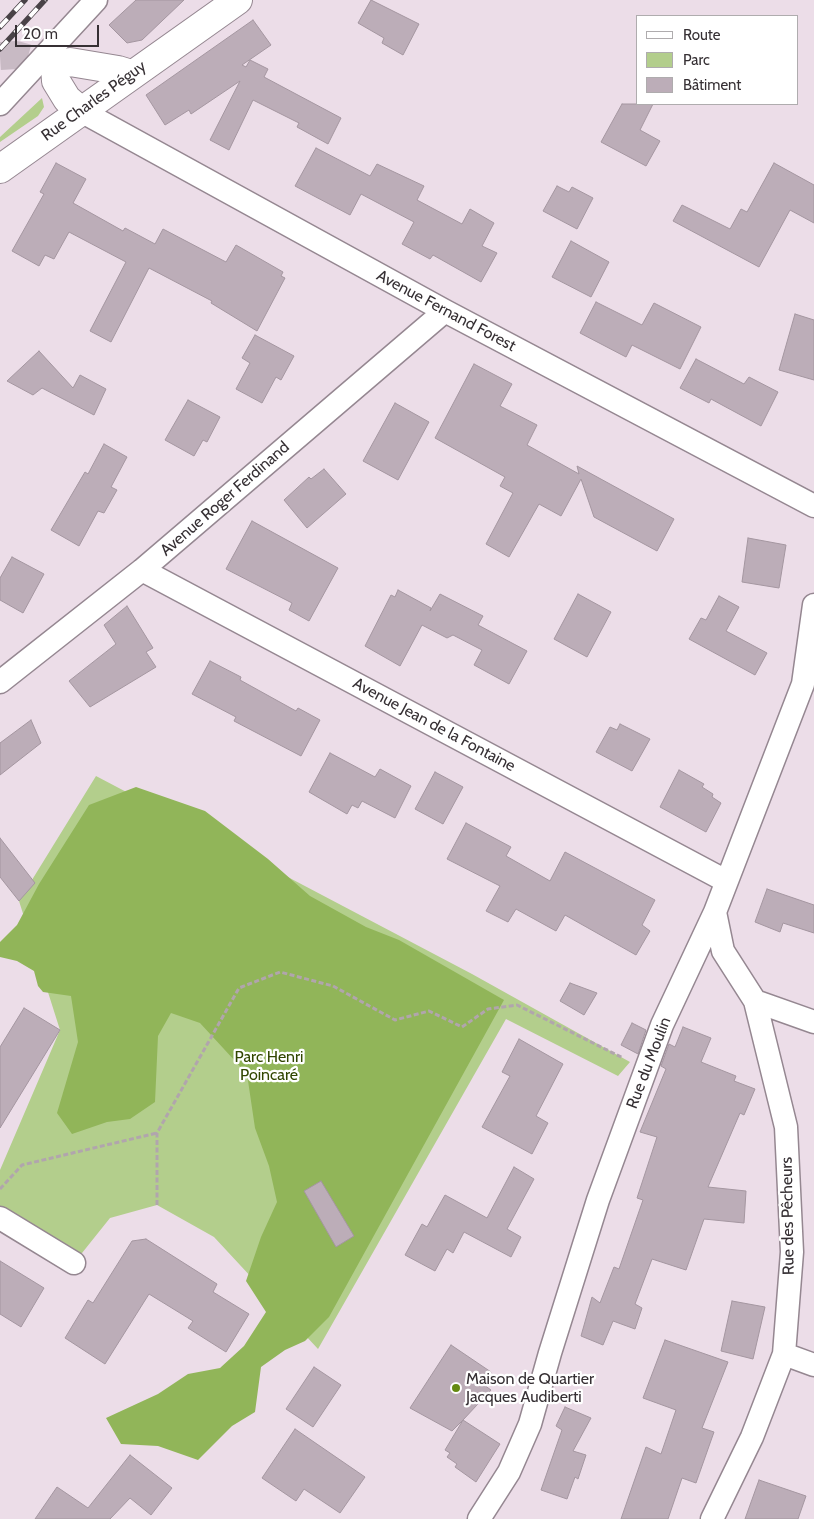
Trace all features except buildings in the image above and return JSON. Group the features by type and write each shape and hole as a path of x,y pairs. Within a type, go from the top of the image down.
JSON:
{"street":[{"path":"0,104 96,0"},
{"name":"Rue Charles Péguy","path":"0,169 131,74 238,0"},
{"path":"81,111 67,99 56,81 55,66 70,62 131,74"},
{"name":"Avenue Fernand Forest","path":"81,111 445,311 814,506"},
{"name":"Avenue Roger Ferdinand","path":"0,682 142,570 445,311"},
{"name":"Avenue Jean de la Fontaine","path":"142,570 726,881"},
{"name":"Rue du Moulin","path":"479,1519 509,1472 530,1424 598,1200 662,1025 716,912 726,881 803,684 814,605"},
{"name":"Rue des Pêcheurs","path":"712,1519 752,1437 784,1354 792,1252 786,1127 755,1001 723,950 716,912"},
{"path":"755,1001 814,1022"},
{"path":"0,1218 74,1263"},
{"path":"784,1354 814,1365"}],"path":[{"path":"157,1205 157,1133 239,988 280,972 333,986 395,1020 429,1011 462,1027 488,1009 517,1005 646,1069"},
{"path":"0,1189 22,1165 157,1133"}],"green space":[{"path":"42,98 44,107 38,116 0,142 0,137"},
{"name":"Parc Henri Poincaré","path":"96,776 472,974 630,1062 618,1076 506,1019 318,1349 214,1237 157,1205 110,1218 74,1263 0,1218 0,1170 60,1030 19,901"},
{"name":"Parc Henri Poincaré","path":"136,787 205,811 268,859 310,896 366,927 399,940 504,1000 329,1317 305,1341 285,1350 261,1367 255,1412 232,1426 198,1460 158,1446 121,1444 106,1418 158,1394 188,1374 220,1368 244,1346 266,1312 246,1281 261,1237 277,1202 269,1166 255,1128 247,1074 200,1023 171,1013 158,1036 155,1102 130,1119 107,1122 72,1134 57,1113 78,1042 71,996 43,992 38,986 34,971 17,961 0,957 0,942 17,925 39,884 89,805"}],"tunnel":[{"path":"0,56 16,55 55,66"}],"railway":[{"path":"0,27 25,0"},
{"path":"0,49 45,0"}],"place":[{"name":"Maison de Quartier Jacques Audiberti","path":"456,1388"}]}
